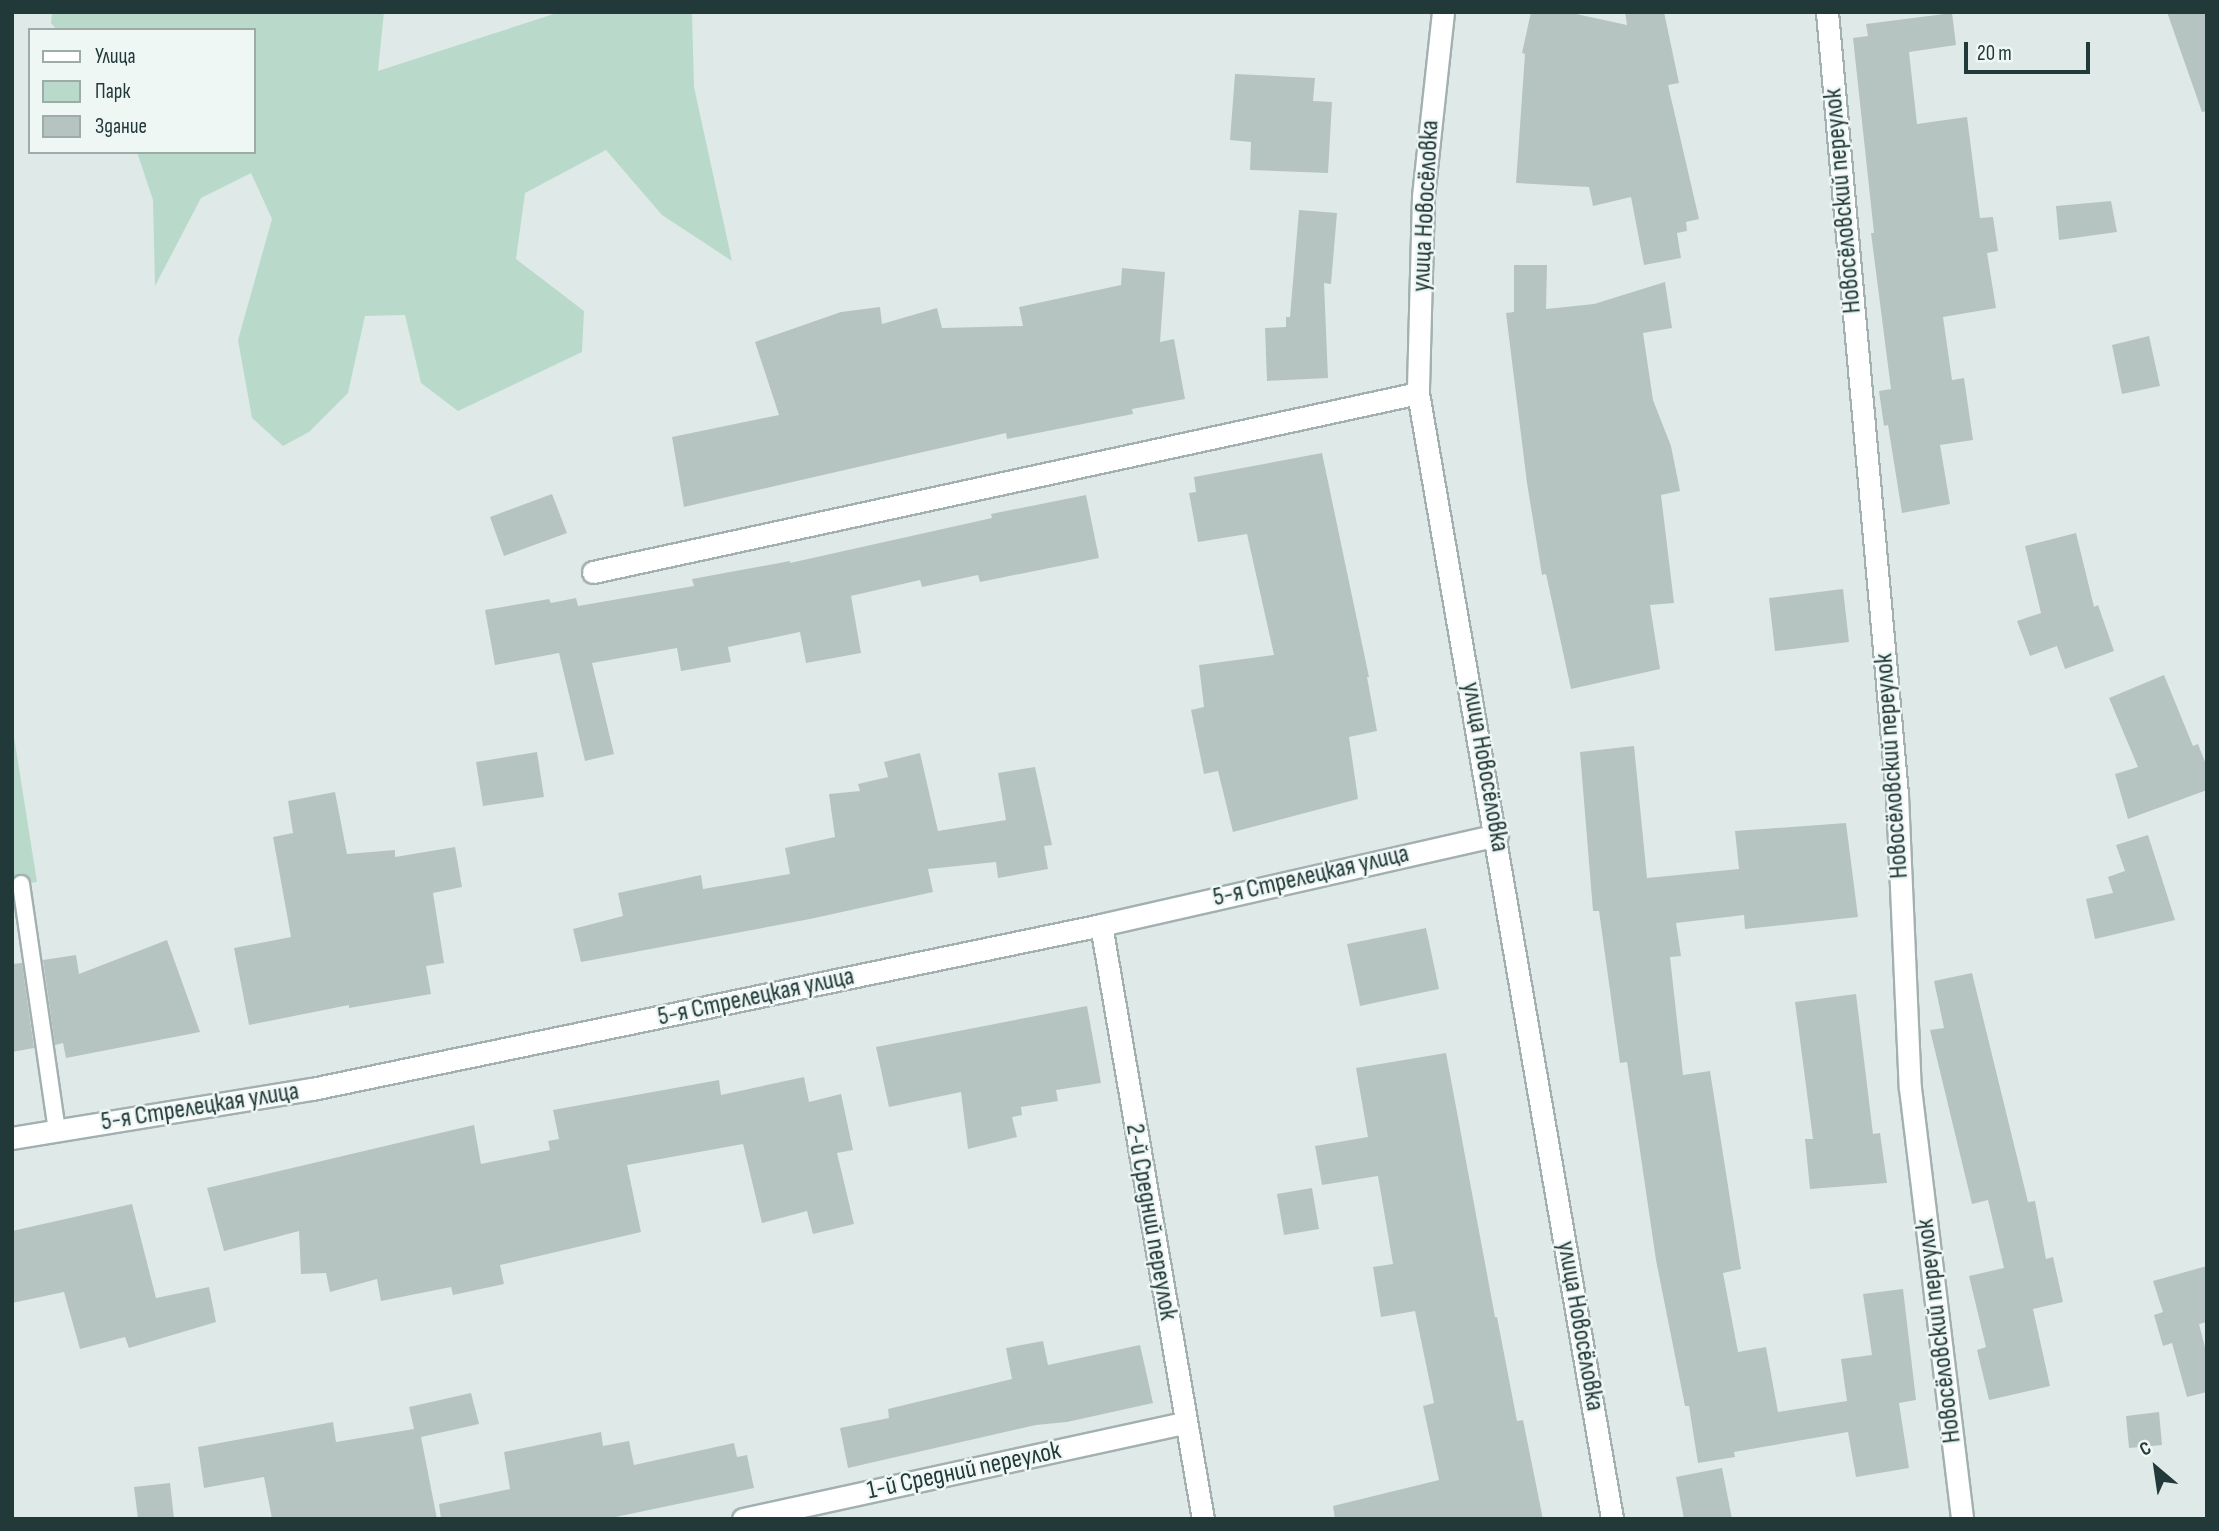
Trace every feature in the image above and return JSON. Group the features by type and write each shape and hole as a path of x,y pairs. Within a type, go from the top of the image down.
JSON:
{"street":[{"name":"улица Новосёловка","path":"1443,12 1423,197 1418,393 1497,835 1612,1519"},
{"name":"Новосёловский переулок","path":"1827,12 1897,795 1910,1088 1962,1519"},
{"path":"593,572 1418,393"},
{"name":"5-я Стрелецкая улица","path":"12,1138 312,1088 1101,925 1497,835"},
{"name":"2-й Средний переулок","path":"1101,925 1203,1519"},
{"name":"1-й Средний переулок","path":"743,1519 1185,1423"}],"lane":[{"path":"21,884 57,1130"}],"green space":[{"path":"52,12 384,12 378,71 560,12 692,12 694,87 732,261 662,215 606,150 525,193 516,259 584,311 582,352 458,411 421,383 405,315 365,316 348,393 309,432 283,446 252,418 238,340 272,219 251,173 201,198 155,286 153,200 138,154 256,154 256,28 55,28 51,23"},
{"path":"12,724 37,882 12,885"}],"building":[{"path":"1531,12 1567,12 1627,25 1625,12 1664,12 1679,83 1668,85 1699,219 1686,222 1687,231 1677,233 1681,258 1644,265 1631,197 1593,206 1589,187 1516,183 1525,54 1522,53"},
{"path":"2167,12 2207,12 2207,111 2202,112"},
{"path":"1952,13 1956,45 1909,52 1917,124 1967,117 1980,218 1993,217 1998,251 1987,253 1996,308 1943,317 1952,380 1964,378 1973,440 1940,445 1950,504 1902,513 1888,425 1884,426 1879,391 1891,389 1871,233 1874,233 1853,38 1868,36 1866,24"},
{"path":"1235,74 1315,78 1313,101 1332,102 1328,173 1250,170 1251,142 1230,140"},
{"path":"2111,201 2117,232 2059,240 2056,206"},
{"path":"1299,210 1337,213 1331,284 1324,283 1328,378 1267,381 1265,328 1286,327 1286,317 1290,317"},
{"path":"1514,265 1547,265 1546,309 1594,304 1665,282 1672,328 1643,333 1653,400 1671,446 1680,491 1661,495 1674,603 1650,605 1660,669 1571,689 1546,574 1542,575 1527,483 1506,313 1514,312"},
{"path":"1122,268 1165,272 1160,342 1174,339 1185,399 1132,409 1133,414 1007,439 1006,433 684,507 672,437 779,415 755,342 841,312 880,307 882,324 937,308 942,328 1023,326 1019,307 1121,285"},
{"path":"2149,336 2160,386 2122,394 2112,345"},
{"path":"1322,453 1369,677 1377,731 1349,737 1358,799 1233,832 1218,771 1204,774 1191,710 1204,707 1199,665 1274,655 1247,534 1198,542 1189,493 1196,492 1194,477"},
{"path":"552,494 567,533 504,556 490,517"},
{"path":"1086,495 1099,558 980,582 978,575 922,587 920,580 851,596 861,653 806,663 800,632 728,647 731,662 681,671 677,648 592,663 614,754 585,761 559,653 495,665 485,610 549,599 551,603 576,598 578,606 694,586 692,579 790,563 992,518 991,514"},
{"path":"2076,533 2094,607 2098,605 2114,651 2065,669 2057,646 2030,656 2017,621 2041,613 2025,546"},
{"path":"1843,589 1849,642 1775,651 1769,598"},
{"path":"2164,675 2193,746 2198,744 2207,767 2207,790 2128,819 2115,774 2138,767 2109,698"},
{"path":"1634,746 1647,878 1739,869 1735,831 1846,823 1858,917 1745,929 1744,915 1676,923 1681,956 1670,957 1683,1075 1710,1071 1741,1269 1723,1273 1738,1352 1766,1347 1778,1412 1847,1401 1841,1359 1872,1355 1863,1294 1903,1289 1916,1400 1899,1403 1909,1468 1856,1477 1848,1432 1734,1452 1735,1457 1698,1463 1689,1406 1685,1406 1656,1260 1627,1062 1620,1063 1599,911 1593,911 1580,752"},
{"path":"537,752 544,797 483,806 476,762"},
{"path":"920,753 938,831 1006,820 998,773 1035,767 1052,845 1044,846 1048,869 998,878 996,862 928,869 933,892 810,919 581,962 573,929 623,916 618,893 701,875 703,889 790,874 785,848 835,837 829,794 860,791 858,784 888,777 884,762"},
{"path":"335,792 347,854 395,850 395,857 455,847 462,887 433,893 444,963 426,966 431,994 349,1008 349,1005 249,1025 234,948 291,937 273,837 293,833 288,801"},
{"path":"2148,835 2175,920 2095,939 2086,899 2113,893 2108,877 2125,871 2116,845"},
{"path":"1426,928 1439,989 1360,1006 1347,944"},
{"path":"167,940 200,1032 66,1058 63,1043 55,1045 43,960 76,955 79,974"},
{"path":"22,963 34,1048 12,1052 12,964"},
{"path":"1972,973 2028,1202 2035,1201 2046,1259 2053,1257 2063,1302 2033,1309 2050,1386 1989,1400 1977,1350 1986,1347 1969,1276 2004,1268 1988,1200 1972,1204 1930,1030 1944,1028 1934,981"},
{"path":"1856,994 1873,1134 1880,1133 1887,1183 1810,1189 1805,1139 1813,1139 1795,1002"},
{"path":"1087,1006 1101,1083 1056,1090 1058,1101 1021,1107 1022,1115 1012,1117 1017,1137 968,1149 961,1092 889,1107 876,1047"},
{"path":"1446,1053 1495,1317 1517,1421 1523,1420 1543,1519 1335,1519 1333,1506 1439,1480 1423,1406 1434,1403 1415,1311 1381,1317 1373,1267 1393,1264 1378,1176 1322,1185 1315,1146 1368,1137 1356,1068"},
{"path":"804,1077 809,1102 841,1094 853,1150 837,1153 854,1224 813,1234 807,1211 762,1223 743,1144 627,1165 641,1232 500,1265 504,1284 453,1295 451,1287 381,1301 377,1279 330,1292 326,1273 301,1274 299,1231 224,1251 207,1188 474,1125 481,1164 550,1150 548,1141 559,1139 553,1110 719,1080 721,1095"},
{"path":"1312,1188 1319,1229 1284,1235 1277,1194"},
{"path":"132,1204 156,1298 209,1287 216,1322 129,1348 125,1337 80,1349 64,1292 12,1303 12,1231"},
{"path":"2207,1266 2207,1322 2199,1324 2207,1355 2207,1392 2187,1397 2172,1343 2163,1346 2154,1315 2163,1312 2153,1281"},
{"path":"1043,1341 1048,1365 1140,1345 1153,1403 1067,1422 1036,1425 848,1468 840,1428 889,1418 888,1409 1012,1379 1006,1348"},
{"path":"471,1393 479,1424 421,1437 437,1519 272,1519 264,1477 204,1488 198,1447 333,1422 336,1442 414,1429 409,1407"},
{"path":"2159,1412 2162,1445 2129,1448 2126,1416"},
{"path":"601,1432 603,1446 629,1441 634,1465 734,1443 737,1457 747,1455 754,1488 606,1519 441,1519 439,1504 510,1489 504,1452"},
{"path":"1722,1468 1732,1519 1684,1519 1676,1477"},
{"path":"170,1483 174,1519 138,1519 134,1487"}]}
